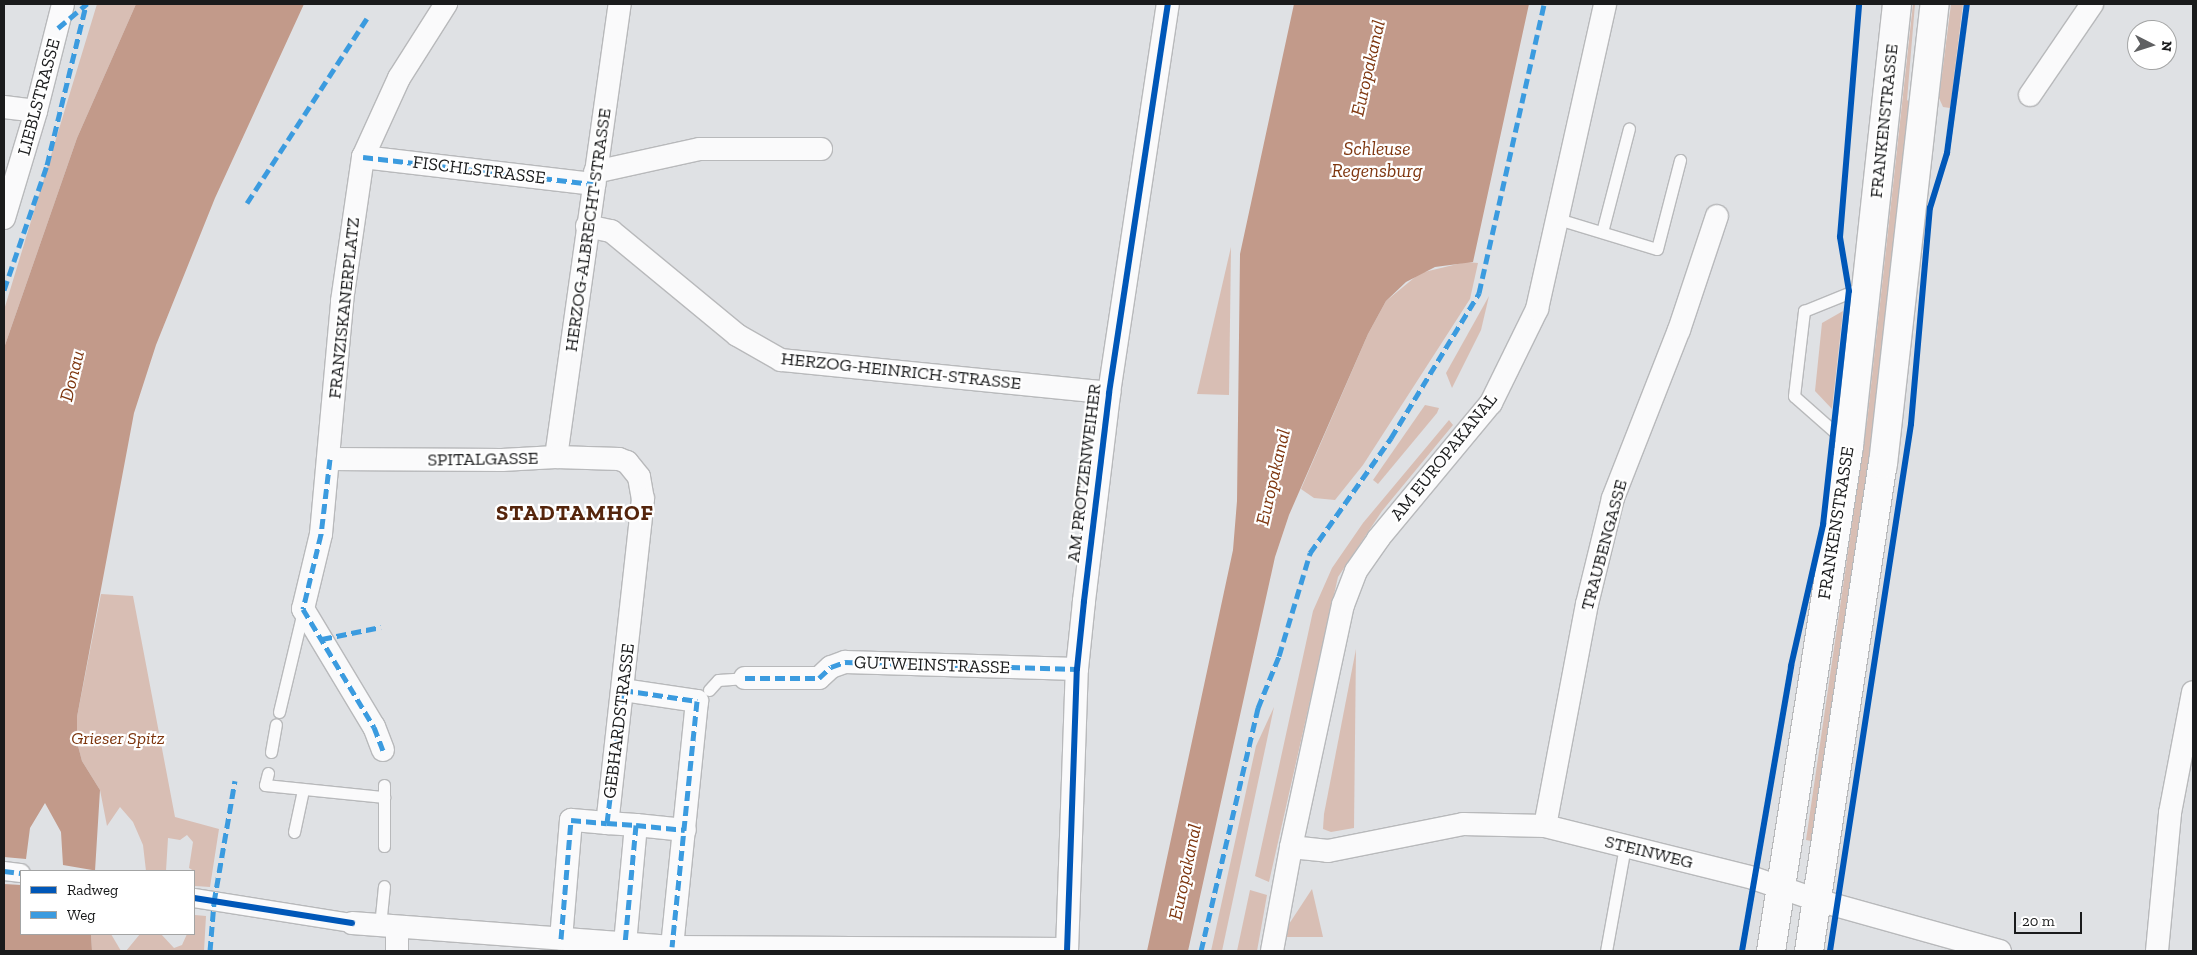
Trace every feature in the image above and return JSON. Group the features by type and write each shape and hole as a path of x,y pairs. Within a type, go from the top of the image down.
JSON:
{"main road":[{"name":"FRANKENSTRASSE","path":"1771,951 1849,446 1897,4"},
{"name":"FRANKENSTRASSE","path":"1810,951 1885,455 1935,4"}],"street":[{"name":"LIEBLSTRASSE","path":"4,218 36,111 63,4"},
{"name":"FRANZISKANERPLATZ","path":"304,609 321,534 330,459 342,301 363,157 399,78 446,4"},
{"name":"HERZOG-ALBRECHT-STRASSE","path":"556,457 620,4"},
{"name":"AM PROTZENWEIHER","path":"1067,950 1077,669 1109,393 1168,4"},
{"name":"AM EUROPAKANAL","path":"1272,951 1290,847 1329,658 1343,605 1356,571 1378,539 1491,403 1538,309 1605,4"},
{"path":"2030,95 2092,4"},
{"path":"4,107 36,111"},
{"name":"FISCHLSTRASSE","path":"363,157 595,178 700,149 821,150"},
{"name":"TRAUBENGASSE","path":"1545,826 1587,604 1612,498 1679,330 1717,216"},
{"name":"HERZOG-HEINRICH-STRASSE","path":"588,226 610,231 737,335 781,360 1109,393"},
{"name":"SPITALGASSE","path":"330,459 502,460 556,457 619,459 633,468"},
{"name":"GEBHARDSTRASSE","path":"561,939 571,820 607,823 644,499 639,476 633,468"},
{"path":"304,609 374,728 384,750"},
{"name":"GUTWEINSTRASSE","path":"745,678 819,678 830,666 845,662 1077,669"},
{"path":"623,690 702,696 684,830 672,947"},
{"path":"2157,951 2170,813 2193,692"},
{"path":"607,823 684,830"},
{"name":"STEINWEG","path":"1290,847 1328,851 1463,824 1545,826 1781,886 1817,900 2000,951"},
{"path":"625,943 636,826"},
{"path":"4,871 20,873"},
{"path":"195,898 352,923 672,947 1067,950"},
{"path":"388,926 397,951"}],"lane":[{"path":"1602,232 1629,128"},
{"path":"1558,220 1657,249 1680,160"},
{"path":"1849,446 1834,428 1794,396 1804,311 1866,286"},
{"path":"279,712 304,609"},
{"name":"GUTWEINSTRASSE","path":"702,696 718,680 745,678"},
{"path":"271,752 276,724"},
{"path":"268,773 265,785 384,798"},
{"path":"384,785 384,846"},
{"path":"294,832 303,790"},
{"path":"1606,951 1625,846"},
{"path":"384,886 388,926"}],"green space":[{"path":"97,4 136,4 77,138 4,348 4,310"},
{"path":"1913,4 1915,4 1907,100 1912,104 1894,296 1816,842 1806,840 1867,422"},
{"path":"1951,4 1963,4 1950,108 1943,107 1939,98"},
{"path":"1231,247 1229,395 1197,394"},
{"path":"1466,262 1478,263 1470,299 1363,465 1335,500 1314,498 1301,489 1368,334 1386,301 1420,273"},
{"path":"1489,296 1481,330 1452,388 1446,373"},
{"path":"1843,311 1832,409 1815,391 1822,323"},
{"path":"1425,405 1439,408 1437,413 1378,484 1373,480"},
{"path":"1449,420 1453,425 1382,511 1338,577 1269,882 1255,876 1313,611 1332,568 1363,523"},
{"name":"Grieser Spitz","path":"101,594 133,596 175,817 219,829 210,887 195,886 195,870 189,868 193,842 187,835 180,840 168,838 166,870 146,870 143,845 133,822 120,807 107,826 100,790 82,761 77,742 77,717"},
{"path":"1356,649 1354,828 1331,832 1323,829 1324,814"},
{"path":"1274,707 1222,951 1211,951 1256,746"},
{"path":"1312,889 1323,937 1285,937 1289,924"},
{"path":"1250,890 1267,895 1257,951 1237,951"},
{"path":"195,915 206,916 204,951 126,951 139,935 162,935 174,948 182,945 187,935 195,935"},
{"path":"91,935 112,935 121,951 92,951"}],"water":[{"name":"Donau","path":"136,4 304,4 215,198 156,345 134,413 77,717 77,742 82,761 100,790 95,870 20,870 20,935 91,935 92,951 4,951 4,348 77,138"},
{"name":"Schleuse Regensburg","path":"1294,4 1529,4 1473,262 1435,267 1406,282 1386,301 1368,334 1289,515 1275,557 1188,951 1147,951 1233,550 1237,501 1240,254"}],"pier":[{"path":"45,803 61,832 63,865 92,870 20,870 20,885 4,884 4,857 26,859 30,828"}],"marked path":[{"path":"58,28 87,4"},
{"path":"1201,951 1258,708 1279,656 1310,553 1391,438 1479,293 1544,4"},
{"path":"4,290 47,165 86,5"},
{"path":"247,203 369,15"},
{"path":"363,157 594,184"},
{"path":"330,459 321,534 303,609 374,727 383,750"},
{"path":"322,639 381,627"},
{"path":"745,678 819,678 831,667 845,662 1077,669"},
{"path":"561,939 571,820 607,823 623,690 697,701 672,947"},
{"path":"210,951 214,902 235,781"},
{"path":"607,823 636,825 625,943"},
{"path":"636,825 685,830"},
{"path":"4,871 20,873"}],"cycle path":[{"path":"1067,951 1077,669 1084,601 1109,393 1168,4"},
{"path":"1742,951 1791,666 1823,525 1849,291 1840,237 1859,4"},
{"path":"1830,951 1911,424 1930,208 1947,153 1967,4"},
{"path":"195,898 352,923"}],"district":[{"name":"STADTAMHOF","path":"575,513"}],"water label":[{"name":"Europakanal","path":"1368,68"},
{"name":"Europakanal","path":"1273,477"},
{"name":"Europakanal","path":"1185,872"}]}
